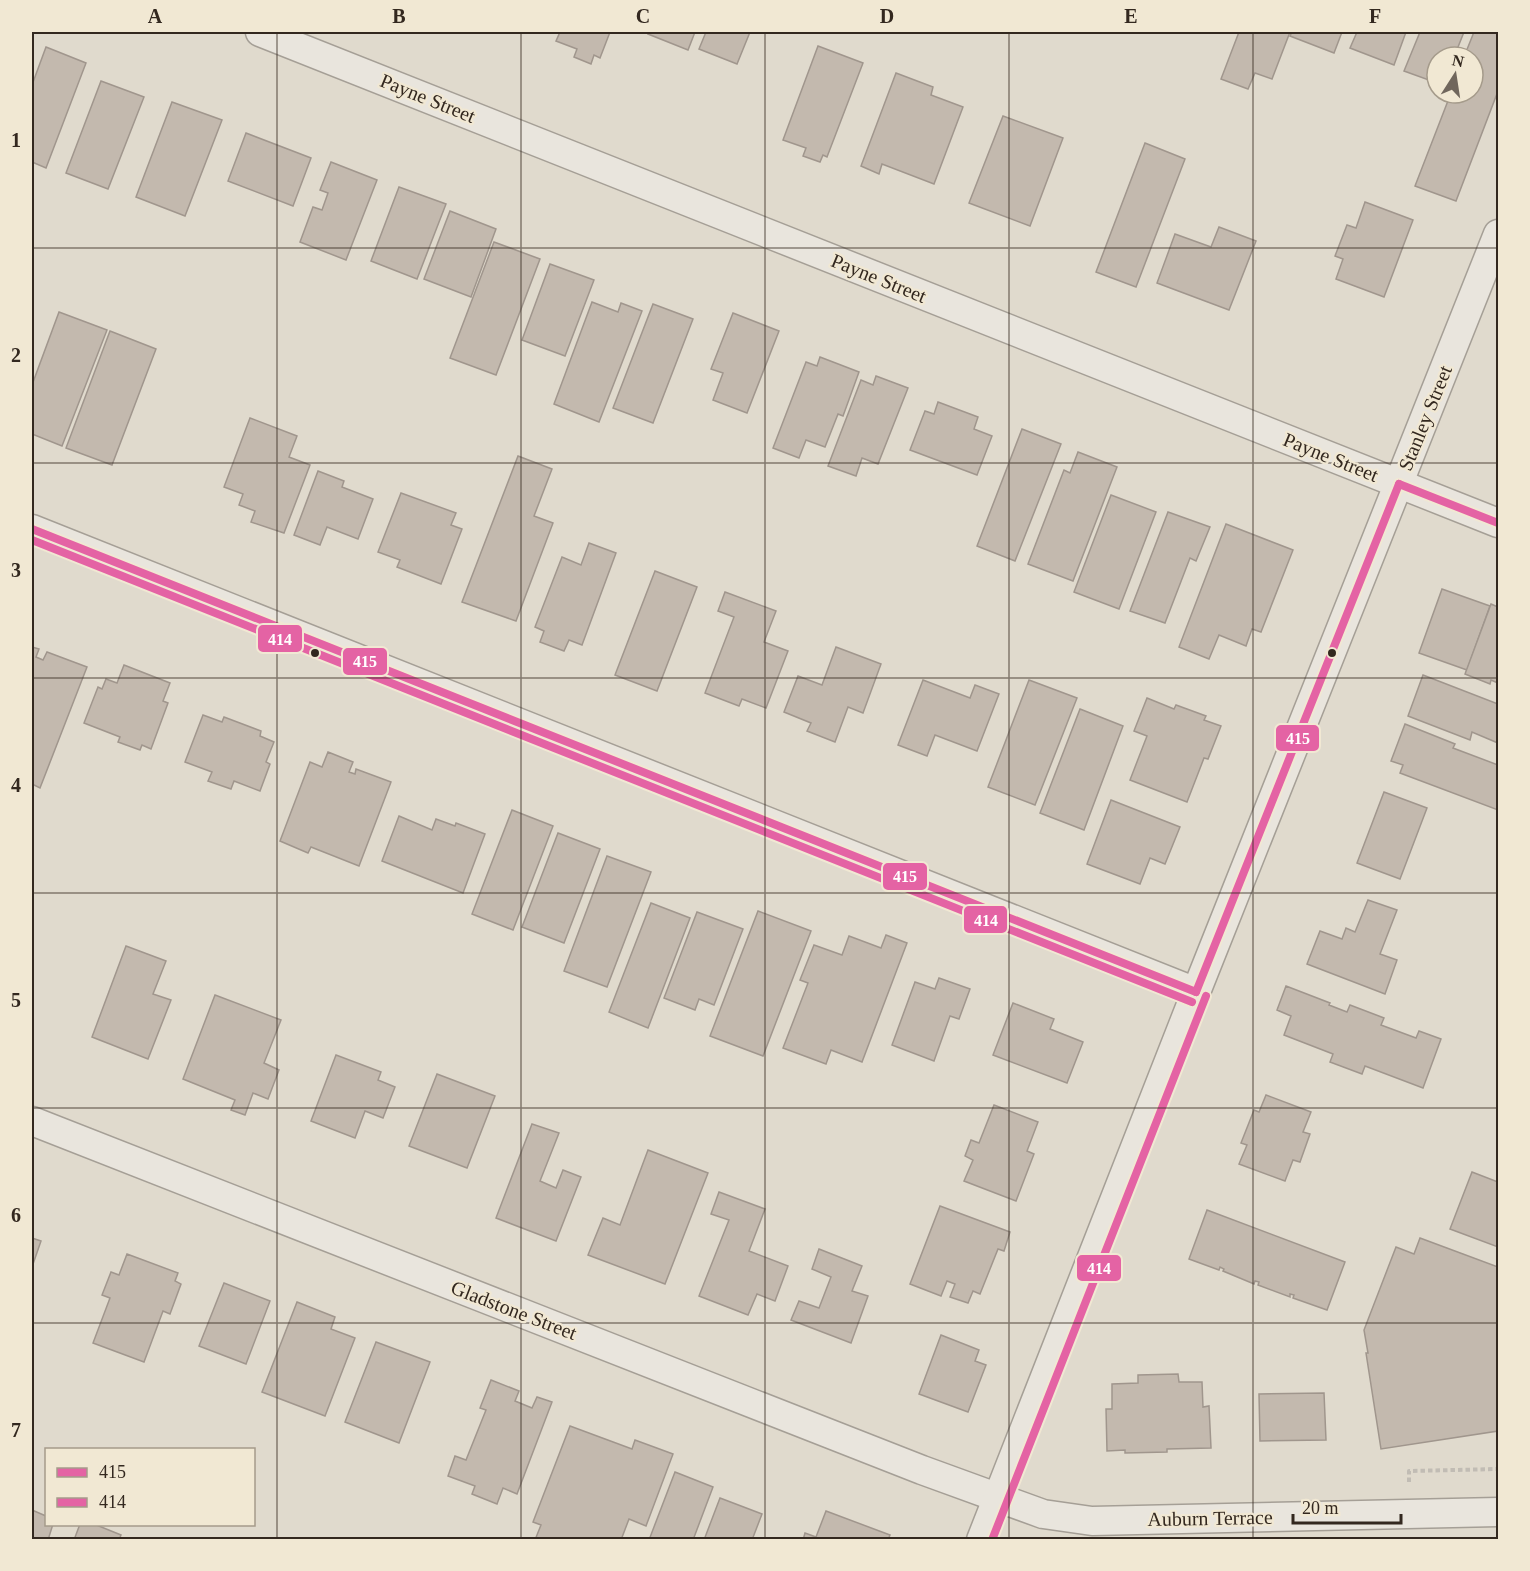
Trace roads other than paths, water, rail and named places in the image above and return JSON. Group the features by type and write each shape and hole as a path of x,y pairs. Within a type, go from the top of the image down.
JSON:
{"street":[{"name":"Payne Street","path":"260,32 1498,523"},
{"name":"Stanley Street","path":"981,1539 1498,234"},
{"path":"32,529 1196,992"},
{"name":"Gladstone Street","path":"32,1121 997,1499"},
{"name":"Auburn Terrace","path":"997,1499 1043,1514 1092,1521 1498,1512"}]}
